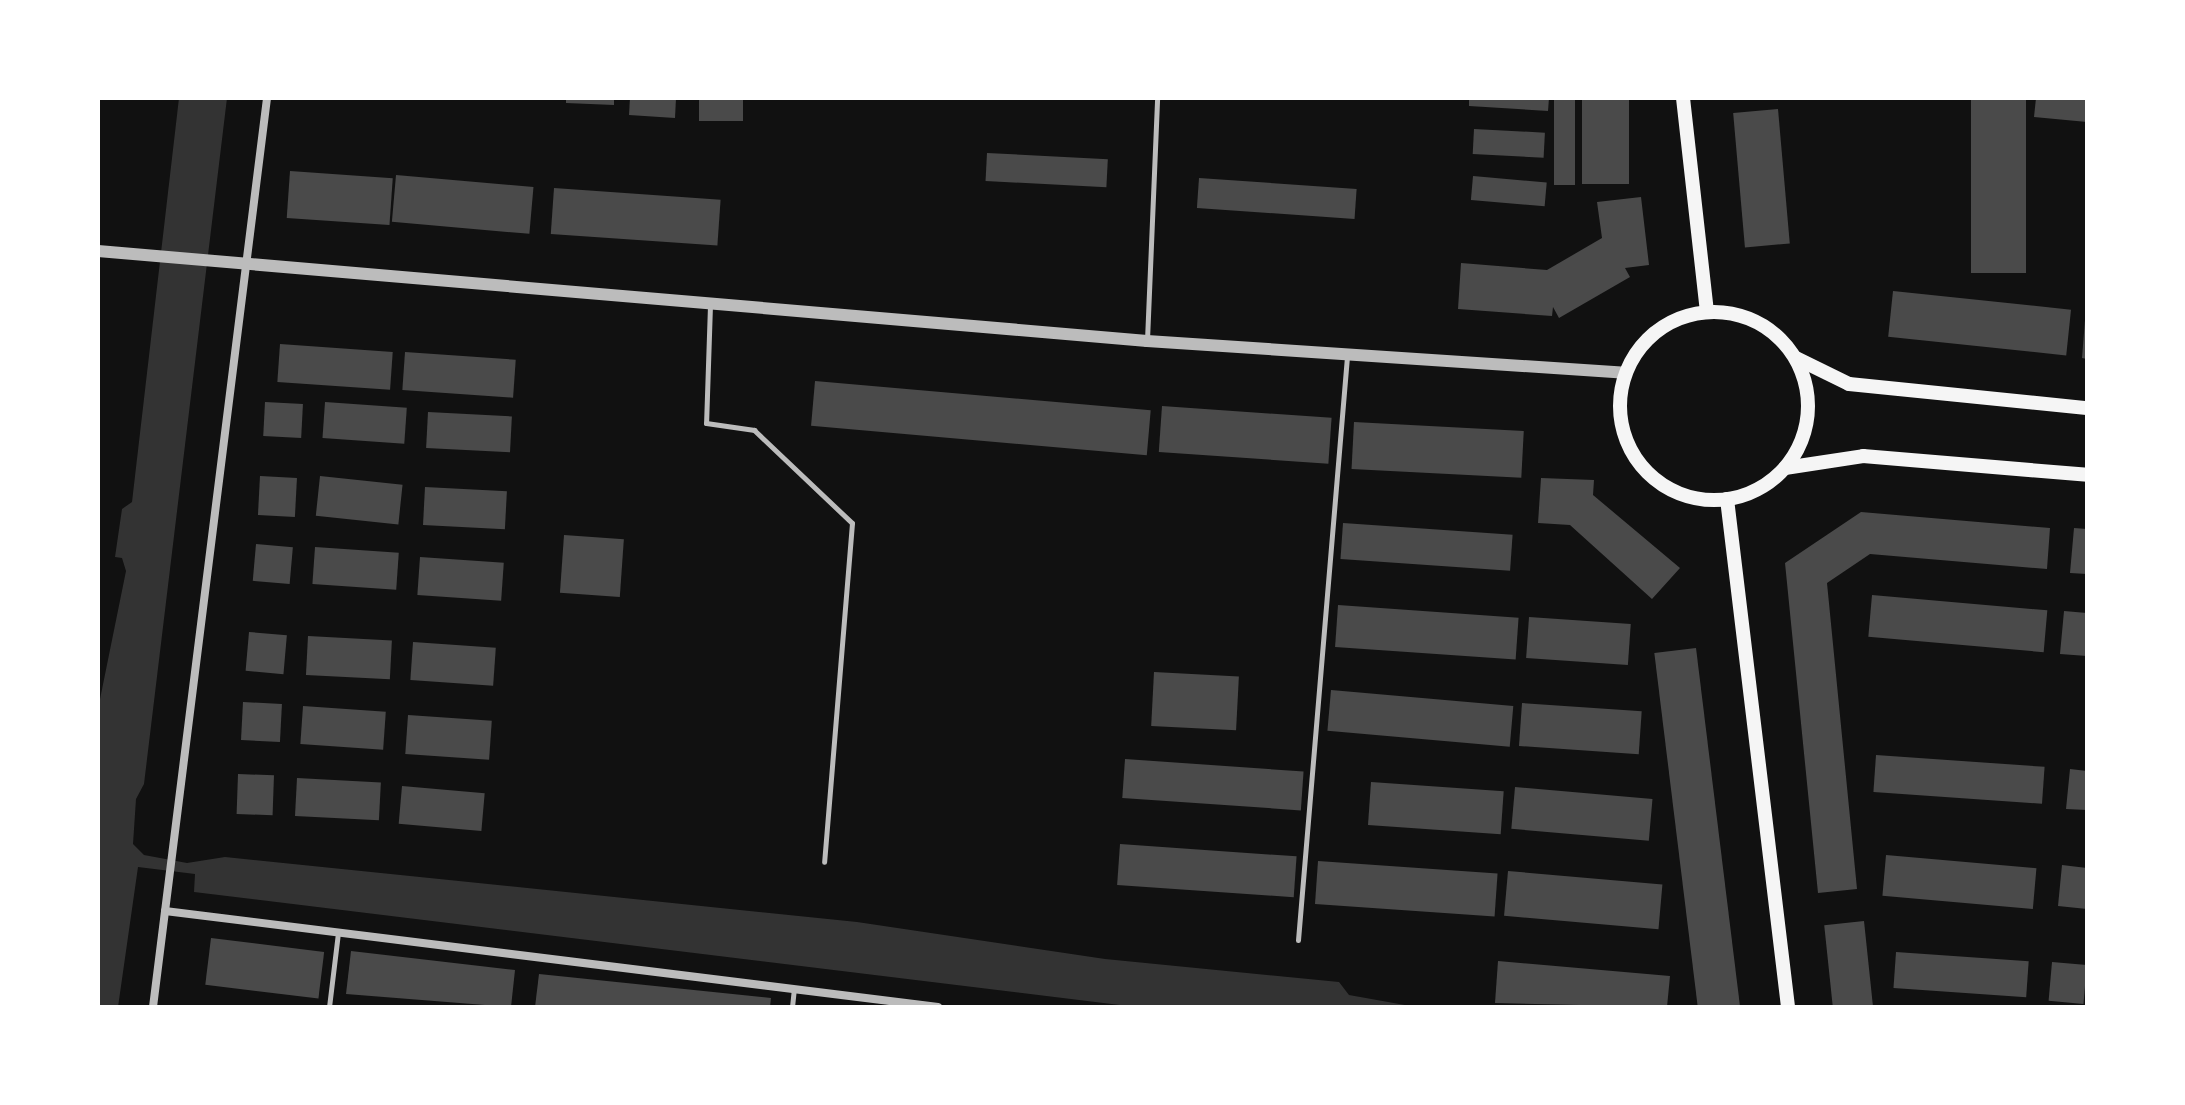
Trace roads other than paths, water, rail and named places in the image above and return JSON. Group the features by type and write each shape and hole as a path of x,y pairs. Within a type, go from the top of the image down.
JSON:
{"main road":[{"path":"1683,98 1707,312"},
{"path":"1796,358 1808,395 1805,434 1785,468 1759,489 1727,499 1695,498 1665,487 1640,465 1625,437 1619,405 1625,373 1644,343 1663,328 1707,312 1742,316 1773,332 1796,358 1849,384 2087,408"},
{"path":"1785,468 1863,456 2087,475"},
{"path":"1727,499 1788,1007"}],"street":[{"path":"153,1007 267,98"},
{"path":"98,251 1147,341 1625,373"},
{"path":"165,911 938,1007"}],"lane":[{"path":"1147,341 1157,98"},
{"path":"710,302 706,423 754,430 852,523 824,862"},
{"path":"1298,940 1347,356"},
{"path":"329,1007 338,932"},
{"path":"792,1007 794,989"}]}
